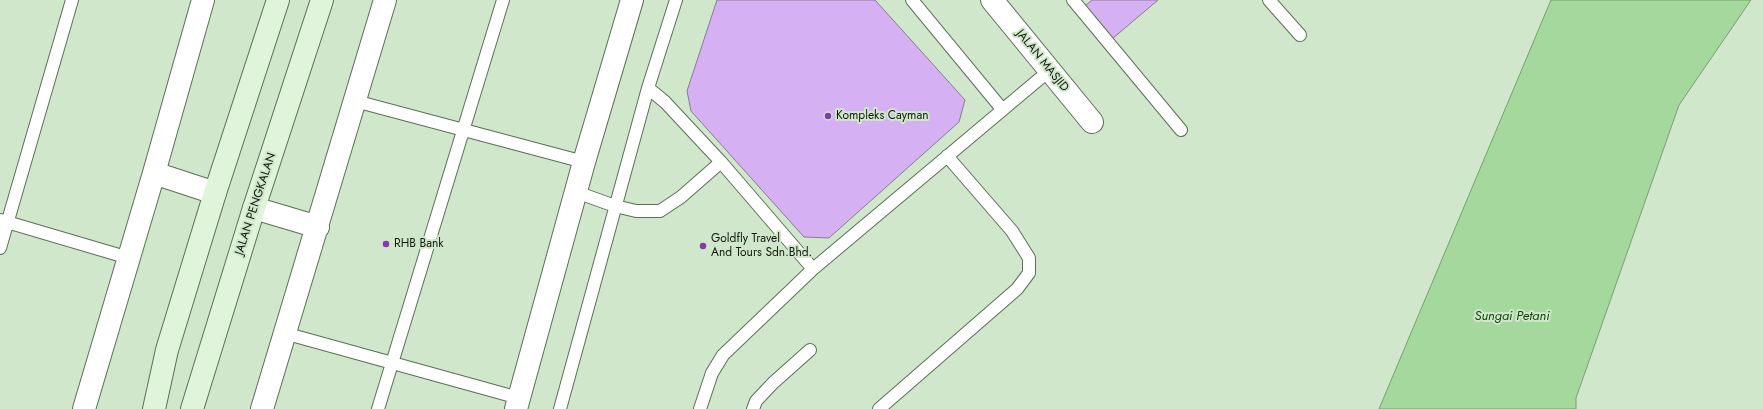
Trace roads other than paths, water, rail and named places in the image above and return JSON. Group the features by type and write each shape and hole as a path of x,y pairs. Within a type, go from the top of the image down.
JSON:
{"main road":[{"path":"154,409 167,350 215,193 278,0"},
{"name":"JALAN PENGKALAN","path":"192,409 254,208 322,0"}],"street":[{"path":"84,409 154,173 203,0"},
{"path":"262,409 284,333 318,227 385,0"},
{"path":"518,403 584,162 632,0"},
{"name":"JALAN MASJID","path":"992,0 1092,122"},
{"path":"154,173 215,193"},
{"path":"254,208 318,227"}],"lane":[{"path":"0,248 3,221 72,0"},
{"path":"378,409 503,0"},
{"path":"560,409 648,88 676,0"},
{"path":"912,0 1002,109"},
{"path":"1073,0 1182,130"},
{"path":"1269,0 1300,35"},
{"path":"700,409 712,373 723,355 813,269 1050,70"},
{"path":"648,88 665,102 721,162 813,269"},
{"path":"355,101 584,162"},
{"path":"879,409 1017,289 1028,273 1029,258 1012,231 947,156"},
{"path":"576,192 616,206 636,211 660,210 681,197 721,162"},
{"path":"3,221 129,258"},
{"path":"284,333 392,362 518,403"},
{"path":"753,409 756,401 773,383 810,350"}],"water":[{"name":"Sungai Petani","path":"1551,0 1751,0 1679,105 1576,398 1576,409 1379,409"}],"place":[{"name":"Kompleks Cayman","path":"828,116"},
{"name":"RHB Bank","path":"386,244"},
{"name":"Goldfly Travel And Tours Sdn.Bhd.","path":"703,246"}]}
